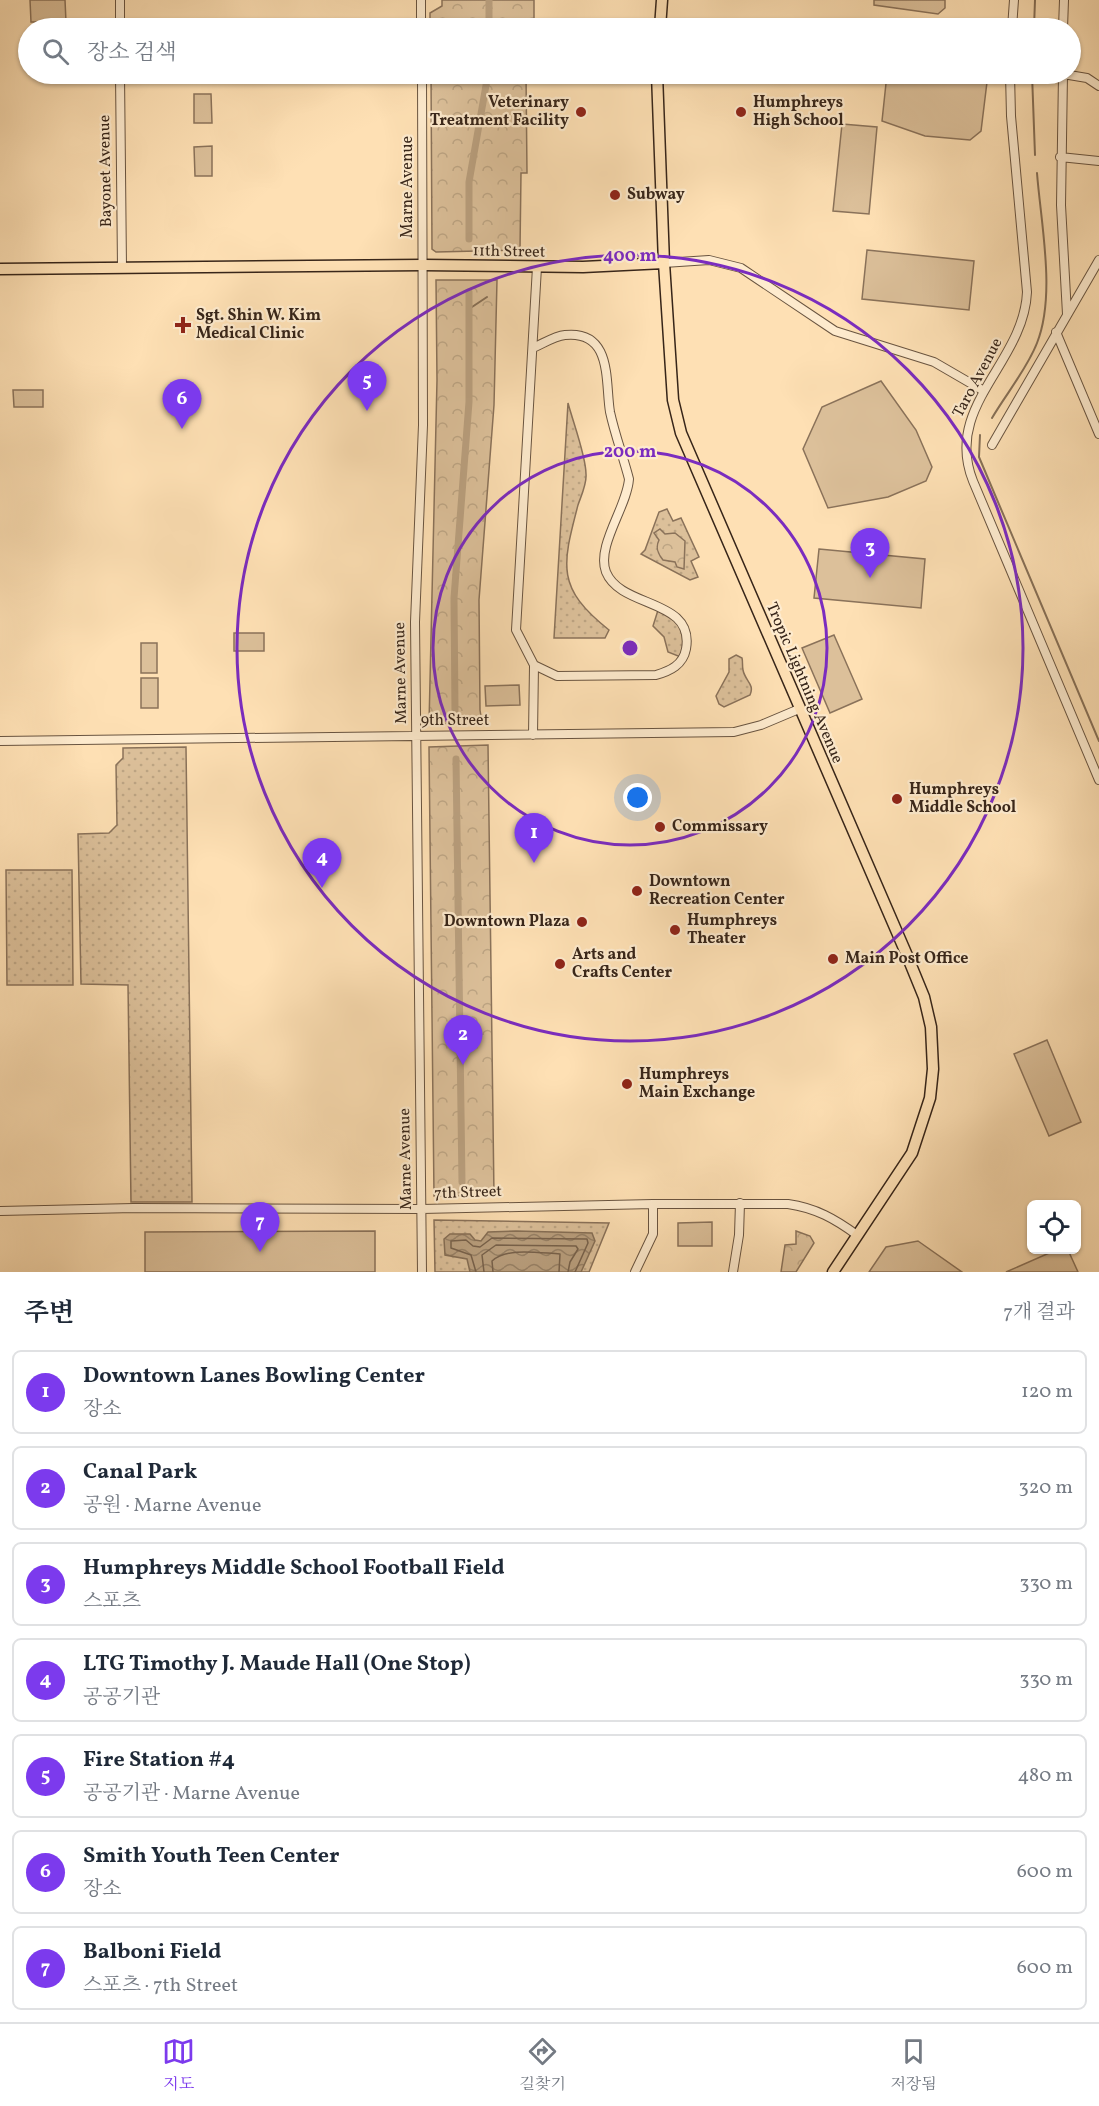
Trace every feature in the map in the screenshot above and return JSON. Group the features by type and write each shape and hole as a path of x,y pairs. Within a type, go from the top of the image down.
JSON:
{"main road":[{"path":"661,18 662,0"},
{"name":"Tropic Lightning Avenue","path":"657,84 664,263 674,400 681,433 920,986 931,1027 933,1069 930,1098 912,1153 833,1272"},
{"name":"11th Street","path":"0,269 537,267 664,263"}],"street":[{"path":"120,0 120,18"},
{"path":"421,0 421,18"},
{"path":"1013,18 1014,0"},
{"path":"1063,18 1064,0"},
{"path":"1081,77 1099,86"},
{"name":"Bayonet Avenue","path":"120,84 122,268"},
{"name":"Marne Avenue","path":"422,84 423,426 415,622 422,1272"},
{"name":"Taro Avenue","path":"1010,84 1011,116 1027,292 1026,310 1015,340 984,391 967,426 964,452 966,465 1099,780"},
{"path":"1063,84 1060,157 1067,314"},
{"path":"1060,157 1099,161"},
{"name":"11th Street","path":"664,263 710,260 741,268 836,332 934,362 984,391"},
{"path":"992,445 1099,260"},
{"path":"533,735 534,665 516,630 535,347 537,267"},
{"path":"1066,282 1073,288 1081,290"},
{"path":"1056,332 1099,434"},
{"path":"534,665 557,675 570,677 656,675 677,665 683,658 686,639 683,625 678,618 623,591 607,572 606,548 628,490 629,479 610,408 604,358 592,342 579,336 564,335 535,347"},
{"name":"9th Street","path":"0,741 734,732 761,725 799,709"},
{"path":"733,1272 740,1221 740,1203"},
{"name":"7th Street","path":"0,1211 134,1208 422,1209 740,1203 807,1207 823,1213 857,1235"},
{"path":"635,1272 653,1234 653,1204"}],"green space":[{"path":"30,0 65,0 66,18 31,18"},
{"path":"442,0 534,0 534,18 430,18 430,13 442,6"},
{"path":"874,0 945,0 945,8 938,14 874,5"},
{"path":"431,84 526,84 527,173 521,173 520,250 436,252 432,249"},
{"path":"886,84 987,84 981,131 970,140 925,136 882,121"},
{"path":"194,94 211,94 212,123 194,123"},
{"path":"842,124 877,127 869,214 833,211"},
{"path":"212,146 212,176 195,176 194,147"},
{"path":"867,250 974,261 969,310 862,299"},
{"path":"436,280 497,280 494,405 479,600 482,723 429,724 437,380"},
{"path":"881,381 916,430 932,467 926,481 888,497 828,508 803,449 822,407"},
{"path":"13,390 43,390 43,407 14,407"},
{"path":"568,403 584,458 586,478 569,544 568,575 572,588 580,601 609,630 605,638 554,638"},
{"path":"667,509 673,521 681,518 699,557 691,561 698,577 690,580 641,554 645,550 659,512"},
{"path":"660,529 665,534 675,533 685,541 684,569 677,567 675,562 663,560 660,555 657,548 659,540 654,533"},
{"path":"819,549 925,559 921,608 814,598"},
{"path":"659,607 683,625 683,658 668,652 664,637 653,626"},
{"path":"234,633 264,633 264,651 234,651"},
{"path":"834,635 862,699 830,713 802,648"},
{"path":"141,643 157,643 157,673 141,673"},
{"path":"736,655 742,658 743,670 751,685 751,691 750,695 724,707 719,704 716,696 729,672 729,659"},
{"path":"141,678 158,678 158,708 141,708"},
{"path":"519,685 520,705 486,706 485,686"},
{"path":"488,745 494,1196 434,1196 429,747"},
{"path":"186,747 192,1202 131,1202 128,985 81,984 78,834 109,833 117,825 116,765 123,758 123,748"},
{"path":"6,870 72,870 73,985 7,985"},
{"path":"1047,1040 1081,1122 1049,1136 1014,1054"},
{"path":"434,1220 609,1223 589,1272 435,1272"},
{"path":"712,1222 712,1246 678,1246 678,1223"},
{"path":"375,1231 375,1272 145,1272 145,1232"},
{"path":"796,1231 810,1236 814,1243 796,1272 781,1272 785,1245 796,1244"},
{"path":"918,1241 962,1272 869,1272 886,1247"},
{"path":"1047,1254 1070,1254 1078,1272 1006,1272"}],"water":[{"path":"488,1232 592,1233 595,1241 581,1272 470,1272 467,1259 445,1255 444,1239 450,1234 470,1234 475,1240 481,1241"}],"waterway":[{"path":"489,0 489,18"},
{"path":"1034,18 1035,0"},
{"path":"469,239 469,182 486,84"},
{"path":"1032,84 1035,155"},
{"path":"992,418 1028,362 1043,324 1046,304 1046,259 1037,173"},
{"path":"455,712 454,598 469,402 469,292"},
{"path":"469,309 487,297"},
{"path":"980,435 979,457 1099,741"},
{"path":"456,759 462,1182"}],"place":[{"name":"Veterinary Treatment Facility","path":"581,112"},
{"name":"Humphreys High School","path":"741,112"},
{"name":"Subway","path":"615,195"},
{"name":"Sgt. Shin W. Kim Medical Clinic","path":"183,325"},
{"name":"Fire Station #4","path":"367,411"},
{"name":"Smith Youth Teen Center","path":"182,429"},
{"name":"Humphreys Middle School Football Field","path":"870,578"},
{"name":"Humphreys Middle School","path":"897,799"},
{"name":"Commissary","path":"660,827"},
{"name":"Downtown Lanes Bowling Center","path":"534,863"},
{"name":"LTG Timothy J. Maude Hall (One Stop)","path":"322,888"},
{"name":"Downtown Recreation Center","path":"637,891"},
{"name":"Downtown Plaza","path":"582,922"},
{"name":"Humphreys Theater","path":"675,930"},
{"name":"Main Post Office","path":"833,959"},
{"name":"Arts and Crafts Center","path":"560,964"},
{"name":"Canal Park","path":"463,1065"},
{"name":"Humphreys Main Exchange","path":"627,1084"},
{"name":"Balboni Field","path":"260,1252"}]}
